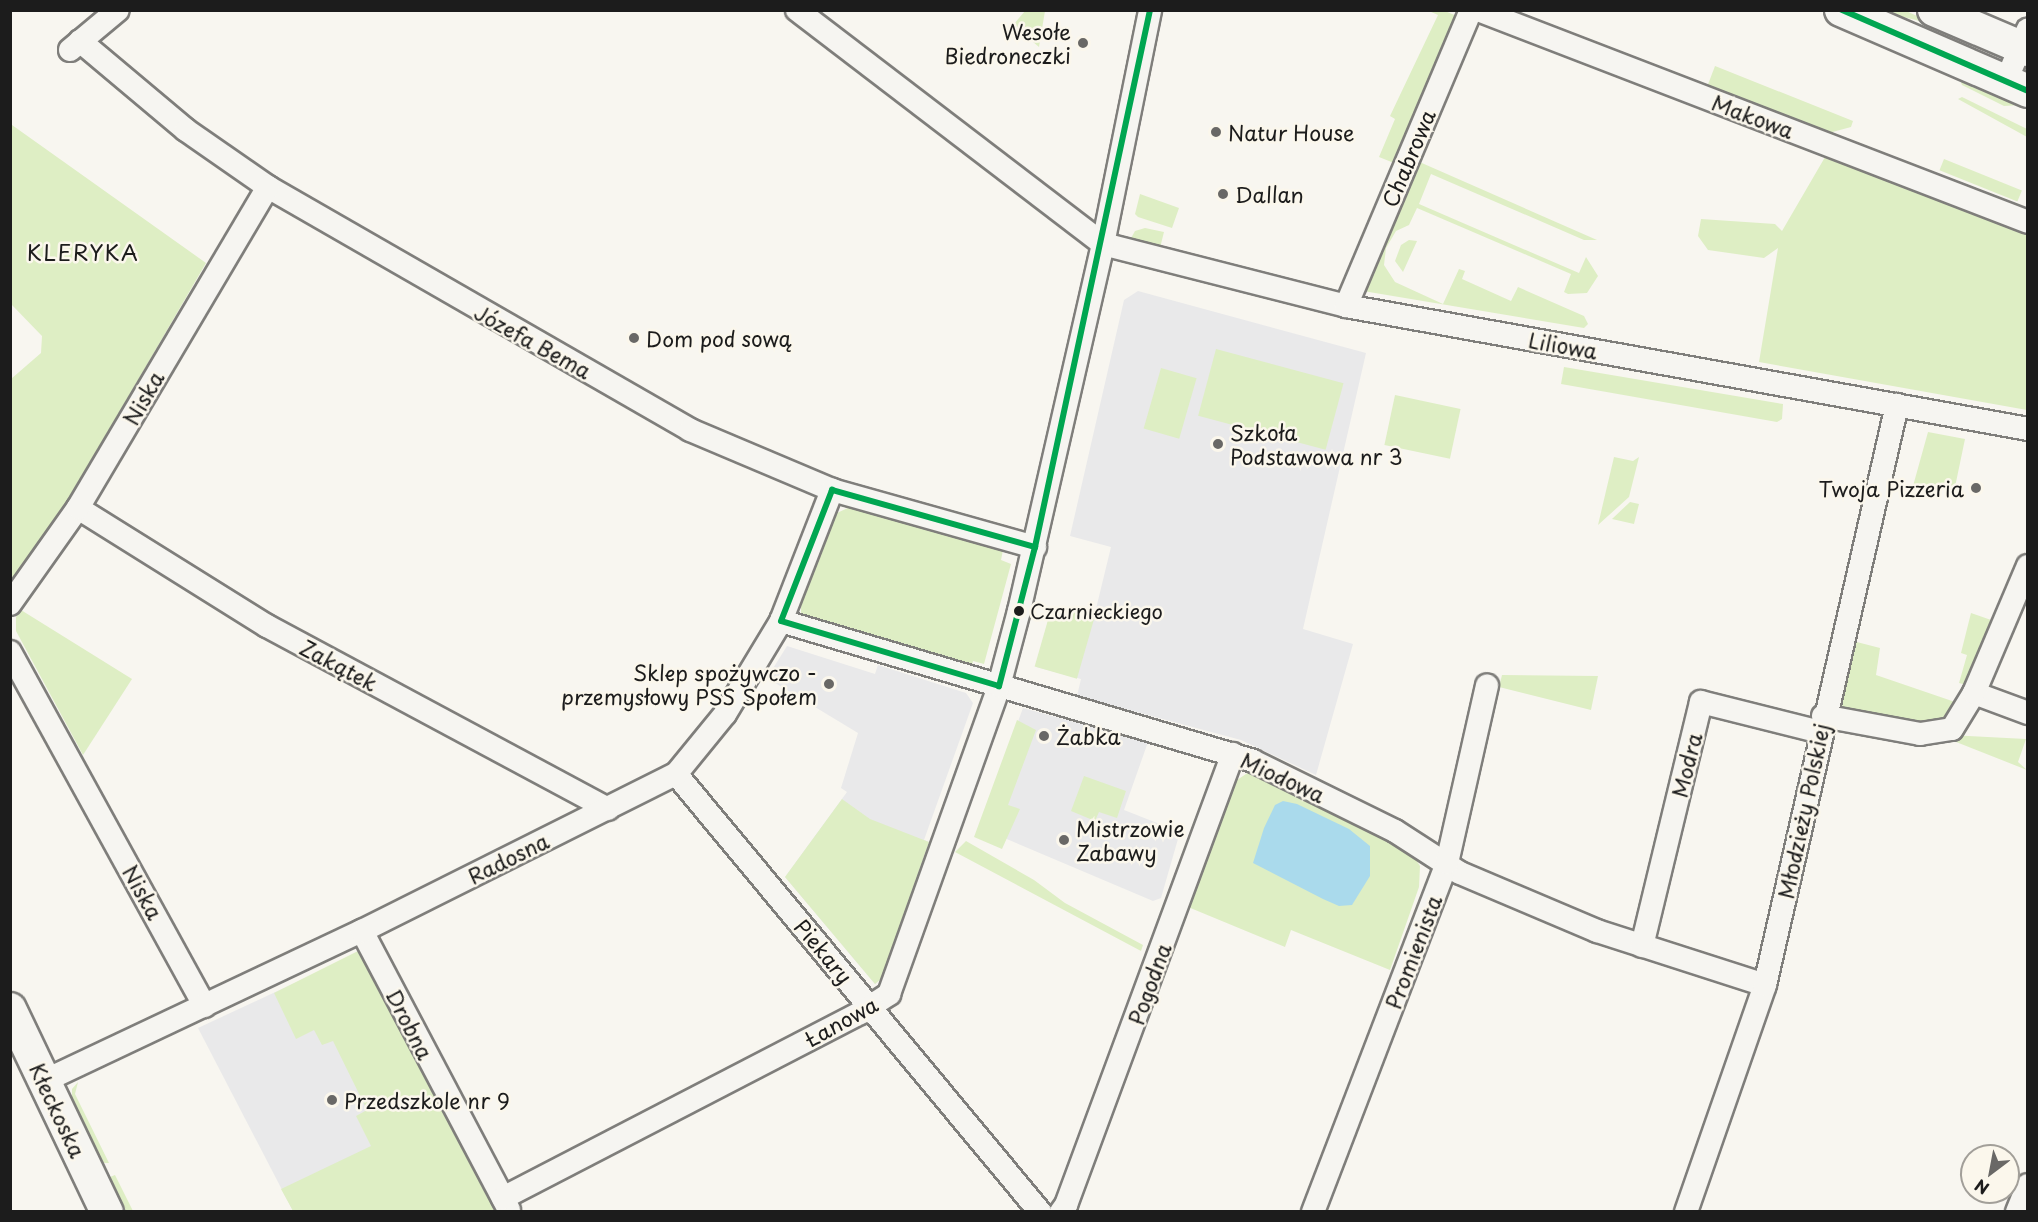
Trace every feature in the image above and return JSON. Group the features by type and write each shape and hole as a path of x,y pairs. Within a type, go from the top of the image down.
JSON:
{"main road":[{"path":"1841,10 2017,86"},
{"path":"1934,10 2025,42"},
{"name":"Kłeckoska","path":"10,1009 106,1212"}],"street":[{"name":"Józefa Bema","path":"118,10 75,46 186,130 268,188 690,430 832,490 1035,547"},
{"path":"797,10 1103,244"},
{"name":"Łanowa","path":"507,1205 889,994 999,686 1035,547 1103,244 1150,10"},
{"name":"Chabrowa","path":"1346,306 1471,10"},
{"name":"Makowa","path":"1478,10 2028,222"},
{"path":"2017,86 2025,42"},
{"name":"Niska","path":"10,604 78,508 268,188"},
{"name":"Liliowa","path":"1103,244 1346,306 2028,429"},
{"name":"Młodzieży Polskiej","path":"1686,1212 1765,985 1822,724 1897,405"},
{"name":"Radosna","path":"44,1081 362,931 676,774 725,714 781,621 832,490"},
{"name":"Zakątek","path":"78,508 267,626 608,809"},
{"path":"1822,724 1920,734 1941,733 1960,720 1974,693 2028,566"},
{"name":"Miodowa","path":"781,621 1233,754 1395,831 1460,873 1597,931 1765,985"},
{"name":"Niska","path":"10,652 206,1005"},
{"name":"Promienista","path":"1313,1212 1447,863 1487,685"},
{"path":"1974,693 2028,713"},
{"name":"Modra","path":"1642,946 1701,702 1822,724"},
{"name":"Pogodna","path":"1061,1212 1066,1205 1233,754"},
{"name":"Piekary","path":"676,774 1040,1212"},
{"name":"Drobna","path":"362,931 507,1205"},
{"path":"2017,1212 2028,1185"}],"shaded area":[{"name":"Szkoła Podstawowa nr 3","path":"1138,291 1366,353 1303,629 1353,644 1316,775 1241,740 1077,696 1081,679 1036,667 1052,606 1094,617 1111,547 1070,536 1124,300"},
{"path":"787,646 875,674 878,665 966,693 973,703 924,840 929,842 881,979 875,984 785,877 847,792 841,788 858,733 767,678"},
{"path":"1023,708 1148,742 1124,810 1180,832 1161,898 1153,901 983,829 980,824"},
{"name":"Przedszkole nr 9","path":"316,973 465,1172 293,1211 198,1028"}],"green space":[{"path":"1025,11 1045,11 1039,47 1013,25"},
{"path":"1429,11 1445,11 1459,17 1399,165 1379,157 1395,119 1390,116 1438,15"},
{"path":"1878,11 1906,11 1997,52 1916,20"},
{"path":"1715,66 1853,121 1851,127 1825,134 1707,87"},
{"path":"1958,75 2020,105 2004,106 1962,85"},
{"path":"1962,97 2027,129 2027,137 1958,99"},
{"path":"12,125 206,263 70,497 11,586 11,379 41,353 42,336 11,304"},
{"path":"1828,152 2027,231 2027,410 1759,362 1778,248 1764,258 1708,250 1698,236 1701,219 1775,224 1782,231"},
{"path":"1944,159 2022,190 2017,202 1940,170"},
{"path":"1415,160 1597,240 1584,240 1431,174 1419,204 1579,273 1586,257 1598,276 1587,293 1568,294 1564,292 1571,274 1417,208 1409,225 1396,231 1386,248 1384,265 1395,282 1443,304 1459,269 1465,271 1462,279 1511,301 1518,287 1584,316 1588,324 1584,328 1363,291"},
{"path":"1140,194 1179,208 1172,228 1135,214"},
{"path":"1145,228 1164,232 1160,248 1130,240 1135,231"},
{"path":"1409,240 1417,241 1403,272 1395,261 1401,245"},
{"path":"1216,349 1344,383 1326,450 1198,416"},
{"path":"1564,367 1783,404 1782,419 1777,422 1561,384"},
{"path":"1161,368 1197,378 1179,439 1144,429"},
{"path":"1395,395 1461,409 1450,459 1384,445"},
{"path":"1928,432 1965,439 1955,487 1941,483 1939,492 1913,486"},
{"path":"1614,457 1633,461 1639,457 1629,497 1598,525"},
{"path":"1630,502 1639,504 1634,524 1612,519"},
{"path":"852,506 1003,550 1001,560 1011,564 984,664 973,661 972,666 801,615 801,597 831,522 837,513"},
{"path":"1052,606 1094,618 1077,679 1035,667"},
{"path":"21,610 132,679 83,755 16,631 16,617"},
{"path":"1971,613 1994,621 1970,686 1959,683 1967,655 1961,653"},
{"path":"1849,640 1880,648 1876,675 1955,702 1958,715 1924,726 1841,707 1836,699"},
{"path":"1502,675 1598,676 1591,710 1499,687"},
{"path":"1017,720 1036,730 1008,805 1020,809 1002,849 974,837"},
{"path":"1949,735 2026,739 2018,762 2027,770 1946,738"},
{"path":"1252,770 1405,847 1413,855 1420,866 1419,887 1390,970 1291,930 1285,947 1188,907 1237,780"},
{"path":"1084,776 1126,791 1117,818 1099,812 1095,821 1071,811"},
{"path":"842,799 870,819 929,842 881,979 875,984 785,877"},
{"path":"966,841 1034,880 1065,903 1143,945 1141,951 955,852"},
{"path":"360,950 498,1211 293,1211 281,1189 371,1146 356,1116 367,1110 333,1041 322,1045 314,1030 296,1039 274,993"},
{"path":"78,1082 75,1094 109,1163 104,1163 96,1152 72,1099 72,1089"},
{"path":"115,1175 133,1211 126,1211 110,1177"}],"water":[{"path":"1283,801 1297,804 1349,829 1370,846 1370,876 1352,905 1339,906 1253,863 1264,828 1275,805"}],"transit line":[{"path":"1035,547 1150,10"},
{"path":"1842,10 2028,91"},
{"path":"832,490 1035,547 999,686 781,621 832,490"}],"place":[{"name":"Wesołe Biedroneczki","path":"1083,43"},
{"name":"Natur House","path":"1216,132"},
{"name":"Dallan","path":"1223,194"},
{"name":"Dom pod sową","path":"634,338"},
{"name":"Szkoła Podstawowa nr 3","path":"1218,444"},
{"name":"Twoja Pizzeria","path":"1976,488"},
{"name":"Czarnieckiego","path":"1019,611"},
{"name":"Sklep spożywczo - przemysłowy PSS Społem","path":"829,684"},
{"name":"Żabka","path":"1044,736"},
{"name":"Mistrzowie Zabawy","path":"1064,840"},
{"name":"Przedszkole nr 9","path":"332,1100"}],"district":[{"name":"KLERYKA","path":"83,252"}]}
